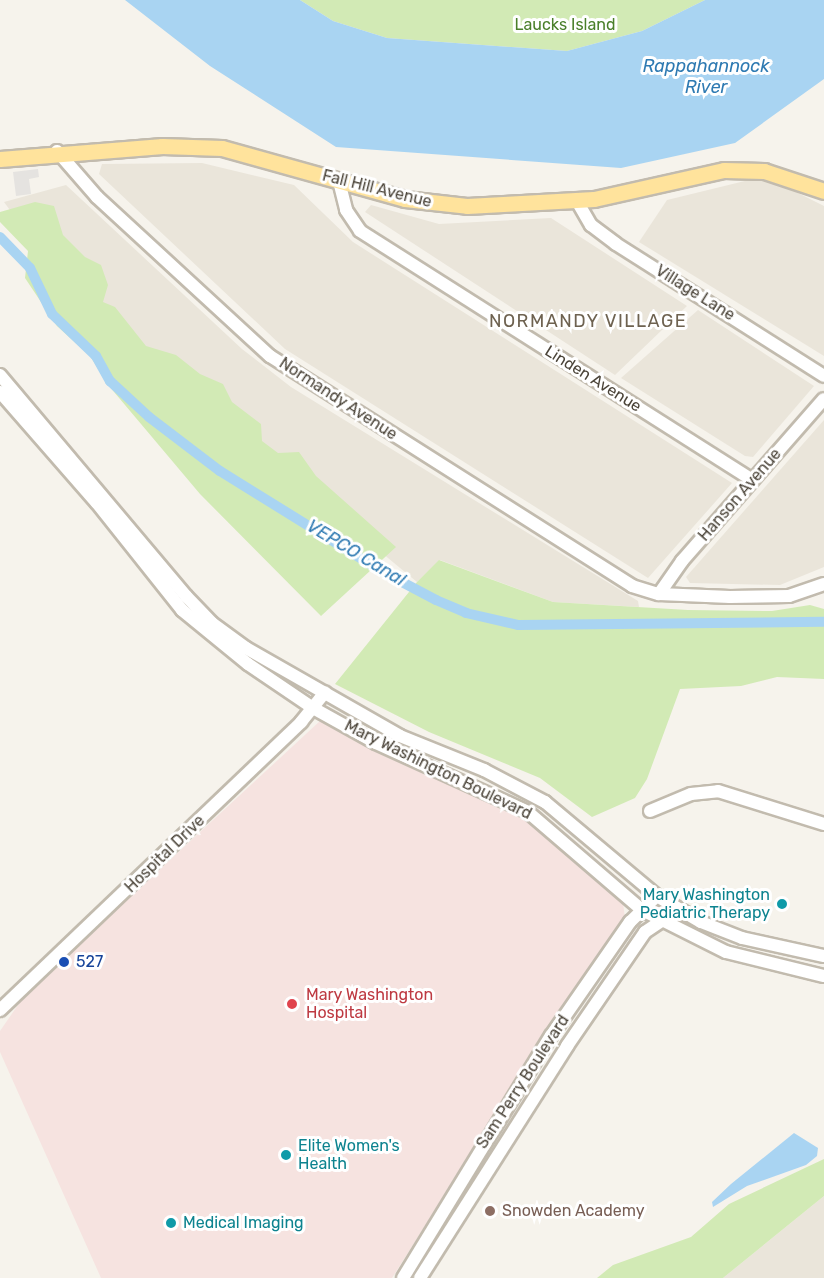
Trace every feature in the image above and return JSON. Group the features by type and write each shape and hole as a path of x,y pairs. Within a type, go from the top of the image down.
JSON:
{"main road":[{"name":"Fall Hill Avenue","path":"0,159 57,151 162,146 222,148 339,181 434,204 500,206 577,201 724,170 764,171 824,191"}],"street":[{"name":"Normandy Avenue","path":"57,151 97,197 270,356 632,586 659,594 789,596 824,584"},
{"name":"Linden Avenue","path":"339,181 346,210 360,231 752,480"},
{"name":"Village Lane","path":"577,201 591,225 616,244 824,376"},
{"name":"Mary Washington Boulevard","path":"0,375 212,623 246,648 400,736 484,770 544,802 657,896 701,922 742,938 823,954"},
{"name":"Mary Washington Boulevard","path":"0,392 186,613 216,641 313,708 376,743 528,812 642,910 726,952 824,976"},
{"name":"Hanson Avenue","path":"659,594 752,480 824,399"},
{"name":"Hospital Drive","path":"0,1010 313,708 325,692"},
{"path":"650,811 691,794 718,791 824,824"},
{"name":"Sam Perry Boulevard","path":"403,1278 551,1036 642,910 657,896"},
{"name":"Sam Perry Boulevard","path":"420,1278 567,1046 645,932 663,920"}],"shaded area":[{"path":"202,163 294,185 353,242 732,483 648,578 285,349 99,174 102,164"},
{"path":"38,169 39,177 29,179 31,194 16,196 13,172"},
{"path":"753,179 778,183 824,206 824,356 639,242 667,200"},
{"path":"66,185 242,349 291,387 638,601 639,607 553,602 440,560 417,582 75,299 4,202"},
{"path":"371,205 439,224 551,218 687,306 615,375 365,212"},
{"path":"698,310 814,386 753,457 745,456 621,378"},
{"path":"824,420 824,567 780,585 690,583 686,577"},
{"name":"Mary Washington Hospital","path":"320,721 498,801 545,829 623,903 625,918 540,1044 392,1278 101,1278 0,1052 0,1031 27,992"},
{"path":"824,1196 824,1278 723,1278"}],"green space":[{"name":"Laucks Island","path":"300,0 705,0 642,31 567,51 387,38 333,21"},
{"path":"35,202 54,206 63,235 85,257 101,265 108,285 103,302 115,307 146,346 176,355 200,374 223,384 232,402 261,424 262,441 278,453 299,452 316,476 396,547 321,616 200,494 109,386 90,356 57,326 25,278 28,251 0,222 0,212"},
{"path":"439,560 553,602 688,610 772,611 810,605 824,609 824,679 777,677 741,686 680,689 647,779 635,798 592,817 540,778 429,732 335,684 417,582"},
{"path":"824,1159 824,1196 723,1278 597,1278 613,1265 691,1237 729,1204"}],"water":[{"name":"Rappahannock River","path":"125,0 300,0 333,21 387,38 567,51 642,31 705,0 824,0 824,79 735,143 621,168 336,147 210,66"},
{"path":"794,1133 818,1148 817,1156 806,1165 747,1186 713,1207 712,1202 731,1184"}],"waterway":[{"name":"VEPCO Canal","path":"0,237 30,268 52,314 96,356 110,381 149,417 220,471 383,572 436,600 466,613 518,625 824,622"}],"place":[{"name":"Mary Washington Pediatric Therapy","path":"782,904"},
{"name":"527","path":"64,962"},
{"name":"Mary Washington Hospital","path":"292,1004"},
{"name":"Elite Women's Health","path":"286,1155"},
{"name":"Snowden Academy","path":"490,1211"},
{"name":"Medical Imaging","path":"171,1223"}],"district":[{"name":"NORMANDY VILLAGE","path":"588,321"}]}
